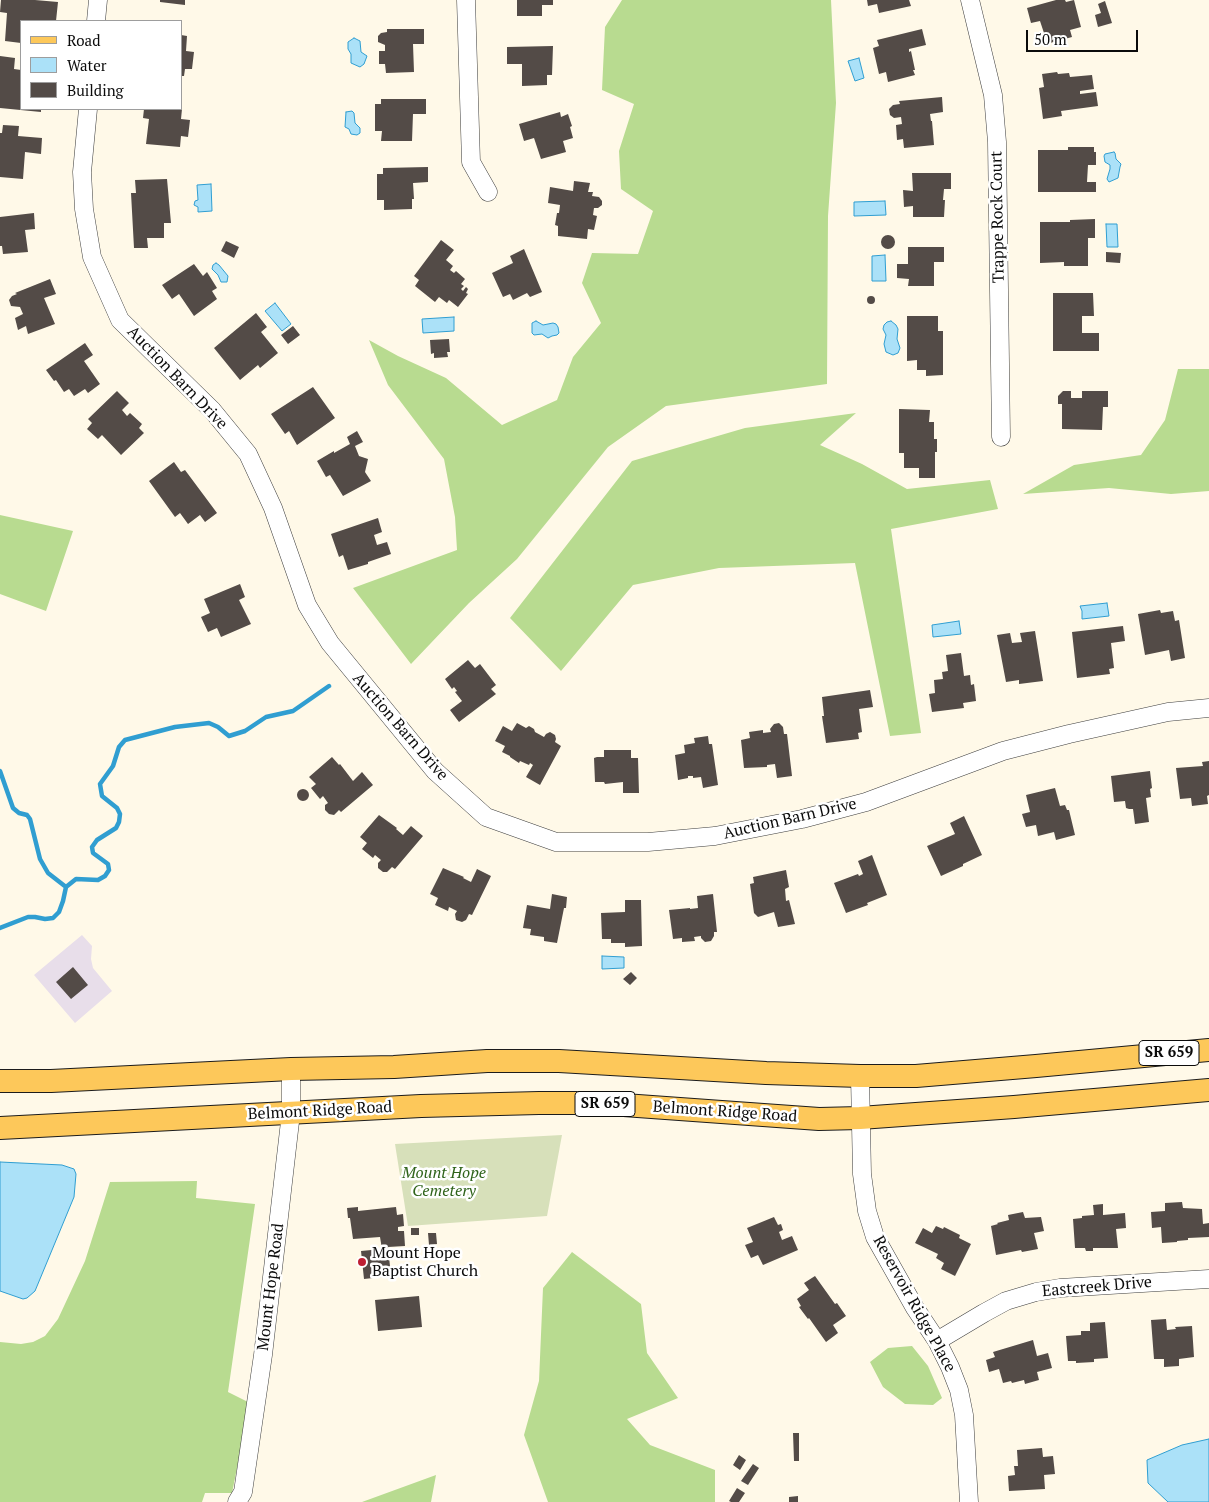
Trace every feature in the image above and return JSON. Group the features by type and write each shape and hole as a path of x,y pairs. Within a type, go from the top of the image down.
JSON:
{"main road":[{"name":"SR 659","path":"0,1081 51,1081 291,1069 559,1061 766,1073 916,1076 1209,1050"},
{"name":"Belmont Ridge Road","path":"0,1128 539,1102 596,1103 820,1119 860,1118 1209,1090"}],"street":[{"path":"96,20 98,0"},
{"path":"466,0 471,162 488,192"},
{"name":"Trappe Rock Court","path":"970,0 993,95 997,142 1001,437"},
{"name":"Auction Barn Drive","path":"88,110 82,172 84,209 92,257 120,320 212,410 248,454 273,508 307,605 330,643 435,771 486,817 556,842 648,842 715,836 802,819 866,802 1003,751 1168,712 1209,708"},
{"name":"Mount Hope Road","path":"237,1502 242,1492 264,1354 291,1113 291,1069"},
{"name":"Reservoir Ridge Place","path":"860,1076 860,1118 864,1193 867,1211 875,1237 936,1341 950,1367 959,1390 964,1414 969,1502"},
{"name":"Eastcreek Drive","path":"936,1341 1006,1301 1036,1292 1060,1288 1209,1279"}],"shaded area":[{"path":"82,935 92,946 91,959 93,968 112,991 75,1023 34,975"}],"green space":[{"path":"622,0 831,0 836,103 828,216 827,384 666,406 608,447 517,559 469,603 411,664 353,588 457,550 455,517 444,459 388,385 369,340 398,356 446,378 502,425 557,400 573,357 601,323 582,283 592,253 638,254 653,211 621,189 619,151 634,104 602,90 605,27"},
{"path":"1178,369 1209,369 1209,491 1171,494 1109,488 1023,494 1074,465 1141,455 1165,420"},
{"path":"856,413 820,445 862,464 907,489 990,480 998,509 891,529 921,733 890,736 855,563 719,568 633,585 561,671 510,618 632,461 745,428"},
{"path":"0,515 73,531 46,611 0,594"},
{"name":"Mount Hope Cemetery","path":"562,1135 547,1216 408,1226 395,1144"},
{"path":"197,1181 196,1198 255,1204 228,1392 250,1403 232,1493 205,1493 202,1502 0,1502 0,1342 21,1344 33,1342 45,1336 58,1319 85,1261 110,1182"},
{"path":"572,1252 641,1304 647,1353 678,1398 627,1419 650,1445 715,1470 715,1502 548,1502 524,1435 539,1381 543,1288"},
{"path":"912,1346 928,1366 942,1398 933,1405 905,1404 883,1387 870,1362 888,1348"},
{"path":"436,1475 431,1502 362,1502"}],"water":[{"path":"354,38 360,41 361,52 367,56 364,64 360,67 351,63 351,54 348,49 348,42"},
{"path":"859,58 864,78 855,81 848,61"},
{"path":"352,111 354,113 355,123 360,128 360,133 357,135 351,134 349,129 345,127 346,112"},
{"path":"1114,152 1116,159 1121,164 1118,178 1109,182 1107,179 1110,165 1105,162 1104,156"},
{"path":"211,184 212,211 198,212 198,207 194,205 195,201 198,200 197,185"},
{"path":"885,201 886,215 854,216 854,202"},
{"path":"1106,224 1117,224 1118,247 1107,247"},
{"path":"885,255 886,281 872,281 872,256"},
{"path":"216,263 228,276 227,282 221,282 218,275 212,269"},
{"path":"275,303 291,324 282,331 265,311"},
{"path":"454,317 454,331 423,333 422,319"},
{"path":"536,321 543,325 556,324 559,333 548,338 542,334 534,335 532,333 532,323"},
{"path":"891,321 898,329 897,339 900,348 898,353 893,355 886,352 884,344 886,335 883,329 887,322"},
{"path":"1107,603 1109,616 1082,619 1080,606"},
{"path":"959,621 961,634 933,637 932,625"},
{"path":"602,956 624,957 624,968 602,969"},
{"path":"0,1162 62,1165 74,1169 76,1174 74,1197 35,1291 23,1299 0,1291"},
{"path":"1209,1439 1209,1502 1168,1502 1148,1483 1147,1460 1182,1445"}],"building":[{"path":"1,0 58,2 56,20 20,20 20,43 5,41 7,13 0,12"},
{"path":"160,0 185,0 185,5 160,2"},
{"path":"517,0 553,0 553,5 542,5 542,16 517,16"},
{"path":"867,0 909,0 911,6 879,13 877,4 868,6"},
{"path":"1056,0 1065,0 1066,2 1074,0 1081,27 1070,30 1072,37 1046,44 1040,21 1031,23 1027,8"},
{"path":"1105,1 1112,23 1098,27 1095,15 1101,13 1098,4"},
{"path":"387,29 424,29 424,44 413,44 414,72 386,73 385,64 379,64 379,51 385,51 385,45 378,42 378,36 381,33 387,32"},
{"path":"922,29 926,45 909,49 915,75 888,82 886,72 879,74 873,48 879,46 877,40"},
{"path":"182,35 187,36 186,51 194,52 192,69 185,69 184,76 182,76"},
{"path":"553,46 552,75 547,75 547,85 522,86 522,64 507,64 507,47"},
{"path":"0,56 15,58 14,69 20,70 20,110 0,108"},
{"path":"1057,72 1058,74 1069,73 1070,77 1092,75 1094,89 1080,91 1080,94 1096,92 1098,106 1061,111 1062,116 1043,119 1039,88 1044,87 1042,74"},
{"path":"942,97 943,112 930,114 934,145 904,148 903,139 897,140 896,125 902,124 901,117 894,118 890,115 889,109 893,105 900,104 899,101"},
{"path":"381,99 426,99 426,114 413,114 412,141 381,141 382,131 375,131 375,104 381,104"},
{"path":"20,110 41,110 41,112"},
{"path":"144,110 182,110 181,119 190,120 188,137 181,136 180,147 146,144 149,119 143,118"},
{"path":"560,112 561,117 568,114 573,138 563,141 566,152 541,159 534,138 524,141 519,124"},
{"path":"3,125 19,126 18,136 42,138 41,154 25,152 23,179 0,177 0,133 2,133"},
{"path":"1068,147 1094,147 1096,165 1088,165 1087,182 1096,182 1096,192 1038,192 1038,150 1068,150"},
{"path":"428,167 428,182 413,183 414,199 412,199 412,209 384,210 384,200 377,200 377,174 383,174 383,168"},
{"path":"912,173 951,173 951,189 944,189 944,217 913,217 913,206 904,207 903,190 913,191"},
{"path":"167,179 171,223 164,223 164,238 147,238 148,248 134,248 131,193 136,193 135,180"},
{"path":"574,181 590,183 588,192 593,192 592,196 599,197 602,201 602,205 594,208 593,215 597,216 594,230 588,229 587,239 558,236 558,226 555,225 560,205 548,203 550,187 573,191"},
{"path":"34,213 35,229 25,230 28,252 3,254 2,246 0,246 0,217"},
{"path":"1095,219 1095,238 1088,238 1088,266 1064,266 1064,262 1040,263 1040,222 1070,222 1070,220"},
{"path":"888,235 893,237 895,242 893,247 888,249 883,247 881,242 883,237"},
{"path":"441,240 454,250 446,260 453,266 450,270 454,273 456,271 465,279 461,284 464,286 461,289 463,291 466,287 468,289 466,293 468,294 458,307 449,300 447,303 439,297 435,302 415,286 419,280 414,276"},
{"path":"226,241 239,247 234,258 221,251"},
{"path":"908,247 944,247 944,262 934,262 934,286 908,286 909,279 897,278 897,264 908,264"},
{"path":"524,249 542,292 530,297 527,293 513,300 510,294 503,297 492,273 513,263 510,256"},
{"path":"1106,252 1121,253 1120,263 1106,262"},
{"path":"194,264 203,276 207,272 217,288 212,291 217,299 194,316 179,294 172,299 162,285"},
{"path":"50,279 56,294 44,298 55,324 28,334 26,326 18,330 15,318 23,314 20,307 11,306 9,300 17,294 15,293"},
{"path":"1053,293 1093,293 1094,316 1082,316 1082,333 1099,333 1099,351 1053,351"},
{"path":"871,296 875,300 871,304 867,300"},
{"path":"256,313 267,327 261,332 278,353 260,368 258,365 240,380 214,348"},
{"path":"907,316 938,316 938,331 943,331 943,375 926,376 926,370 917,370 917,360 907,361"},
{"path":"293,326 300,335 288,344 281,335"},
{"path":"449,339 450,352 447,352 448,357 434,358 434,353 431,354 430,340"},
{"path":"85,343 93,355 84,361 100,384 88,393 85,389 74,396 69,389 64,392 46,370"},
{"path":"313,387 335,418 297,445 289,431 285,434 271,414"},
{"path":"117,391 129,403 122,410 127,416 130,413 142,424 139,428 144,433 121,455 102,435 98,439 87,429 92,423 88,419"},
{"path":"1063,391 1071,391 1071,398 1082,398 1082,391 1108,391 1108,407 1103,407 1102,430 1062,429 1062,404 1058,404 1058,396"},
{"path":"899,409 930,410 929,422 934,422 934,439 937,439 935,478 919,478 919,468 904,468 904,453 899,453"},
{"path":"357,431 363,442 355,446 359,456 368,459 365,472 371,481 343,496 330,475 326,477 317,461 350,444 347,437"},
{"path":"174,462 181,472 185,470 217,513 205,522 200,515 188,524 180,513 175,517 149,481"},
{"path":"378,518 382,532 374,535 377,545 387,542 391,554 348,570 343,555 339,557 331,534"},
{"path":"240,584 245,597 239,600 251,624 221,637 217,628 208,632 201,617 210,613 204,599"},
{"path":"1160,610 1161,613 1173,611 1175,621 1179,620 1185,658 1171,661 1169,650 1145,655 1138,614"},
{"path":"1123,626 1125,641 1111,643 1114,668 1109,669 1110,674 1077,678 1072,632"},
{"path":"1035,631 1043,681 1019,684 1019,680 1006,682 997,635 1010,633 1012,643 1022,642 1020,633"},
{"path":"961,653 964,676 970,675 971,685 974,684 976,701 963,703 964,708 932,712 929,694 935,693 934,680 943,679 942,672 948,671 946,655"},
{"path":"468,660 475,668 480,664 496,685 491,689 496,694 459,722 450,710 462,701 455,692 457,691 454,687 452,689 445,679"},
{"path":"870,690 873,707 859,709 862,732 858,733 859,739 826,743 822,716 824,716 822,697"},
{"path":"517,723 526,728 529,726 544,737 550,732 555,735 555,742 561,746 540,785 526,777 533,765 520,761 519,763 502,752 505,746 495,741 503,726 512,731"},
{"path":"779,723 783,727 784,734 787,734 792,776 777,778 775,764 767,765 767,767 744,768 741,740 750,738 749,732 763,730 763,733 771,732 770,729 774,724"},
{"path":"708,736 709,744 712,744 718,785 703,788 701,777 693,778 693,776 678,780 675,755 685,753 684,745 695,743 694,738"},
{"path":"604,750 631,750 631,758 638,758 639,793 623,793 623,782 605,784 604,782 595,782 594,758 604,757"},
{"path":"332,757 353,781 362,772 373,785 341,812 339,810 334,815 329,814 325,810 325,805 328,803 323,796 320,799 311,788 316,784 309,777"},
{"path":"1209,761 1208,804 1192,806 1191,798 1180,799 1176,768 1203,766 1202,762"},
{"path":"1150,771 1151,797 1146,798 1149,822 1135,824 1133,809 1126,808 1125,801 1114,802 1111,776"},
{"path":"1055,788 1060,806 1065,805 1067,810 1069,810 1075,835 1056,840 1054,832 1038,836 1036,825 1026,827 1022,814 1030,812 1026,795"},
{"path":"303,789 309,795 303,801 297,795"},
{"path":"379,815 397,828 403,835 411,826 423,836 395,869 392,867 387,872 383,872 378,868 378,863 381,860 375,855 373,858 362,849 367,843 360,837"},
{"path":"964,816 982,855 941,876 927,846 955,834 950,823"},
{"path":"872,855 887,895 867,903 868,905 846,913 834,883 863,874 858,861"},
{"path":"443,868 471,882 477,869 491,876 472,915 469,914 466,920 462,922 456,920 455,914 457,911 449,907 448,911 435,905 438,898 430,894"},
{"path":"786,870 789,887 785,889 786,901 789,900 795,924 778,927 774,912 758,917 754,913 750,884 754,883 753,877"},
{"path":"552,894 567,897 557,943 544,941 544,937 530,935 531,929 523,928 527,905 550,909"},
{"path":"713,894 717,932 714,932 711,941 705,942 701,936 694,937 695,941 682,942 682,938 673,939 669,910 698,908 697,896"},
{"path":"625,900 641,900 642,946 625,947 625,943 611,943 611,939 602,939 601,913 625,912"},
{"path":"73,967 88,985 71,999 56,982"},
{"path":"631,972 637,978 630,985 623,979"},
{"path":"1182,1202 1183,1208 1202,1209 1203,1224 1209,1223 1209,1237 1188,1238 1188,1240 1162,1243 1161,1227 1152,1228 1151,1212 1165,1211 1165,1203"},
{"path":"1103,1204 1103,1215 1125,1213 1126,1228 1116,1229 1118,1248 1093,1248 1093,1251 1086,1251 1085,1248 1075,1248 1073,1219 1094,1215 1093,1205"},
{"path":"358,1207 358,1211 396,1207 397,1215 403,1214 404,1226 398,1227 398,1231 404,1231 405,1246 388,1247 391,1276 364,1279 361,1251 382,1249 380,1237 353,1239 347,1208"},
{"path":"1023,1212 1025,1218 1041,1217 1044,1231 1034,1233 1038,1249 996,1255 991,1226 1009,1220 1008,1215"},
{"path":"774,1217 778,1225 781,1224 783,1230 779,1232 782,1240 792,1236 798,1250 763,1265 758,1255 751,1258 745,1245 753,1242 747,1228"},
{"path":"936,1226 943,1229 944,1227 960,1235 959,1238 971,1244 955,1276 941,1269 944,1263 936,1258 938,1254 915,1243 923,1228 932,1233"},
{"path":"411,1228 419,1228 419,1235 411,1235"},
{"path":"428,1233 436,1233 437,1244 429,1245"},
{"path":"815,1276 846,1316 833,1325 838,1333 826,1342 799,1307 801,1306 797,1299 809,1290 804,1283"},
{"path":"419,1296 422,1327 378,1331 375,1300"},
{"path":"1166,1319 1167,1330 1176,1329 1175,1327 1192,1326 1194,1357 1179,1359 1179,1366 1164,1367 1164,1359 1154,1359 1151,1320"},
{"path":"1105,1322 1108,1358 1094,1359 1094,1362 1076,1363 1076,1361 1068,1361 1066,1336 1081,1335 1081,1331 1090,1331 1090,1323"},
{"path":"1033,1340 1037,1356 1048,1353 1052,1368 1037,1372 1039,1380 1025,1384 1024,1380 1003,1383 999,1369 989,1372 986,1360 995,1357 993,1352"},
{"path":"793,1433 799,1433 799,1461 794,1461"},
{"path":"1042,1448 1043,1457 1053,1456 1055,1474 1044,1475 1045,1489 1009,1491 1008,1476 1015,1475 1014,1466 1018,1466 1017,1450"},
{"path":"739,1455 746,1460 740,1470 733,1465"},
{"path":"753,1464 759,1468 748,1485 741,1481"},
{"path":"737,1488 745,1493 739,1502 729,1501"},
{"path":"798,1496 798,1502 789,1502 789,1497"}],"waterway":[{"path":"0,928 28,917 53,918 59,912 66,887 76,879 98,880 105,876 109,870 108,864 93,853 92,847 97,840 116,828 119,822 120,814 117,808 102,796 100,784 113,766 119,747 125,740 175,727 209,723 218,727 229,736 245,731 266,717 293,711 329,686"},
{"path":"0,771 13,808 19,813 27,815 30,819 40,859 48,873 66,887"}],"place":[{"name":"Mount Hope Baptist Church","path":"362,1262"}]}
